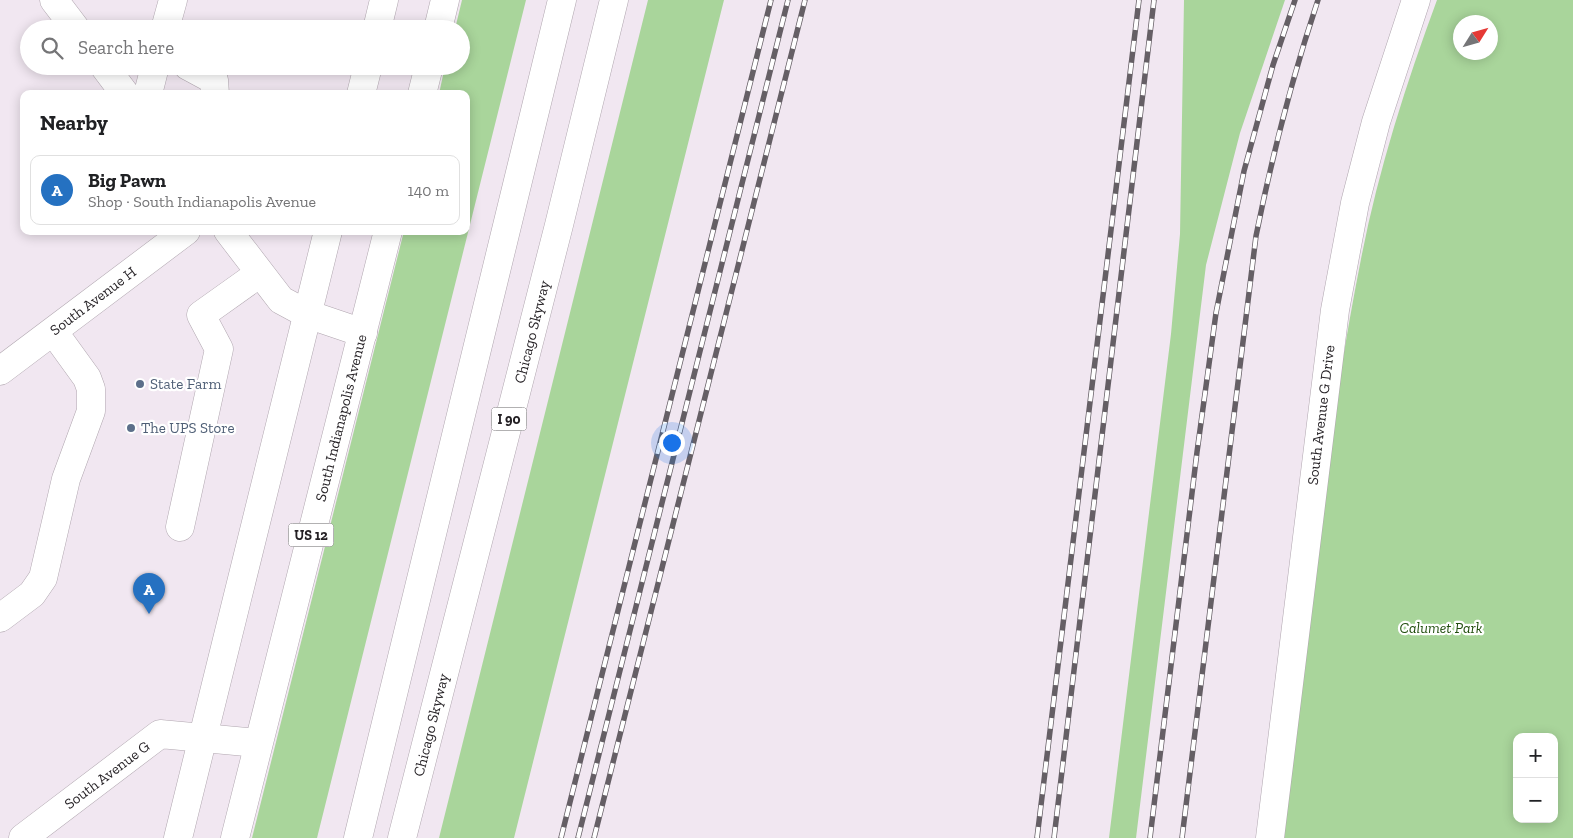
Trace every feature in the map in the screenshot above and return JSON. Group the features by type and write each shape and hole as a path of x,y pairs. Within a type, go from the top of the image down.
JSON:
{"main road":[{"path":"54,0 69,20"},
{"path":"167,20 172,0"},
{"path":"379,20 384,0"},
{"path":"440,20 445,0"},
{"path":"358,838 562,0"},
{"name":"Chicago Skyway","path":"402,838 557,234 614,0"},
{"name":"South Avenue G Drive","path":"1270,838 1335,310 1355,203 1373,131 1416,0"},
{"path":"111,75 122,90"},
{"path":"149,90 153,75"},
{"path":"205,75 214,80 215,90"},
{"path":"362,90 366,75"},
{"path":"423,90 427,75"},
{"name":"South Avenue H","path":"0,371 181,235"},
{"path":"231,235 281,300 307,314 362,333"},
{"path":"178,838 327,235"},
{"name":"South Indianapolis Avenue","path":"235,838 387,235"},
{"path":"180,527 219,349 200,315 260,273"},
{"path":"0,618 32,594 43,578 66,479 91,411 91,389 87,378 53,331"},
{"name":"South Avenue G","path":"23,838 160,734 258,743"}],"green space":[{"path":"462,0 526,0 470,225 470,90 440,90 443,75 470,75 470,20 457,20"},
{"path":"648,0 724,0 514,838 439,838"},
{"path":"1184,0 1285,0 1240,133 1206,265 1136,838 1109,838 1171,334 1180,234"},
{"name":"Calumet Park","path":"1437,0 1573,0 1573,838 1284,838 1316,548 1336,403 1368,226 1384,161"},
{"path":"403,235 467,235 317,838 252,838"}],"railway":[{"path":"561,838 771,0"},
{"path":"578,838 788,0"},
{"path":"594,838 805,0"},
{"path":"1037,838 1139,0"},
{"path":"1054,838 1154,0"},
{"path":"1150,838 1197,452 1216,313 1244,171 1273,65 1295,0"},
{"path":"1182,838 1256,236 1283,117 1318,0"}],"place":[{"name":"State Farm","path":"140,384"},
{"name":"The UPS Store","path":"131,428"},
{"name":"Big Pawn","path":"149,614"}]}
